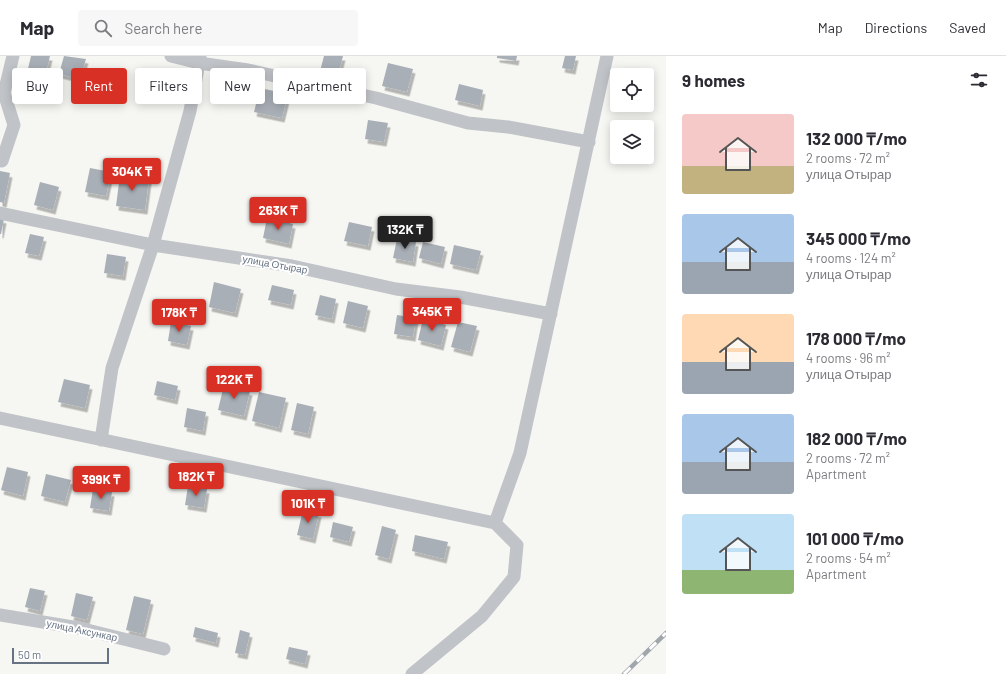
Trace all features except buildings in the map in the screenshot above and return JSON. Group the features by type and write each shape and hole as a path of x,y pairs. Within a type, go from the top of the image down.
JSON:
{"street":[{"path":"2,161 14,125 4,93 13,56"},
{"path":"171,56 200,60 368,96 468,123 508,127 589,142"},
{"path":"495,523 520,453 607,56"},
{"path":"101,440 112,368 153,245 190,111 200,60"},
{"name":"улица Отырар","path":"0,213 153,245 292,266 396,289 460,297 551,314"},
{"path":"0,418 495,523 517,545 514,577 482,616 412,674"},
{"name":"улица Аксункар","path":"0,615 79,628 164,649"}],"railway":[{"path":"624,674 666,633"}]}
